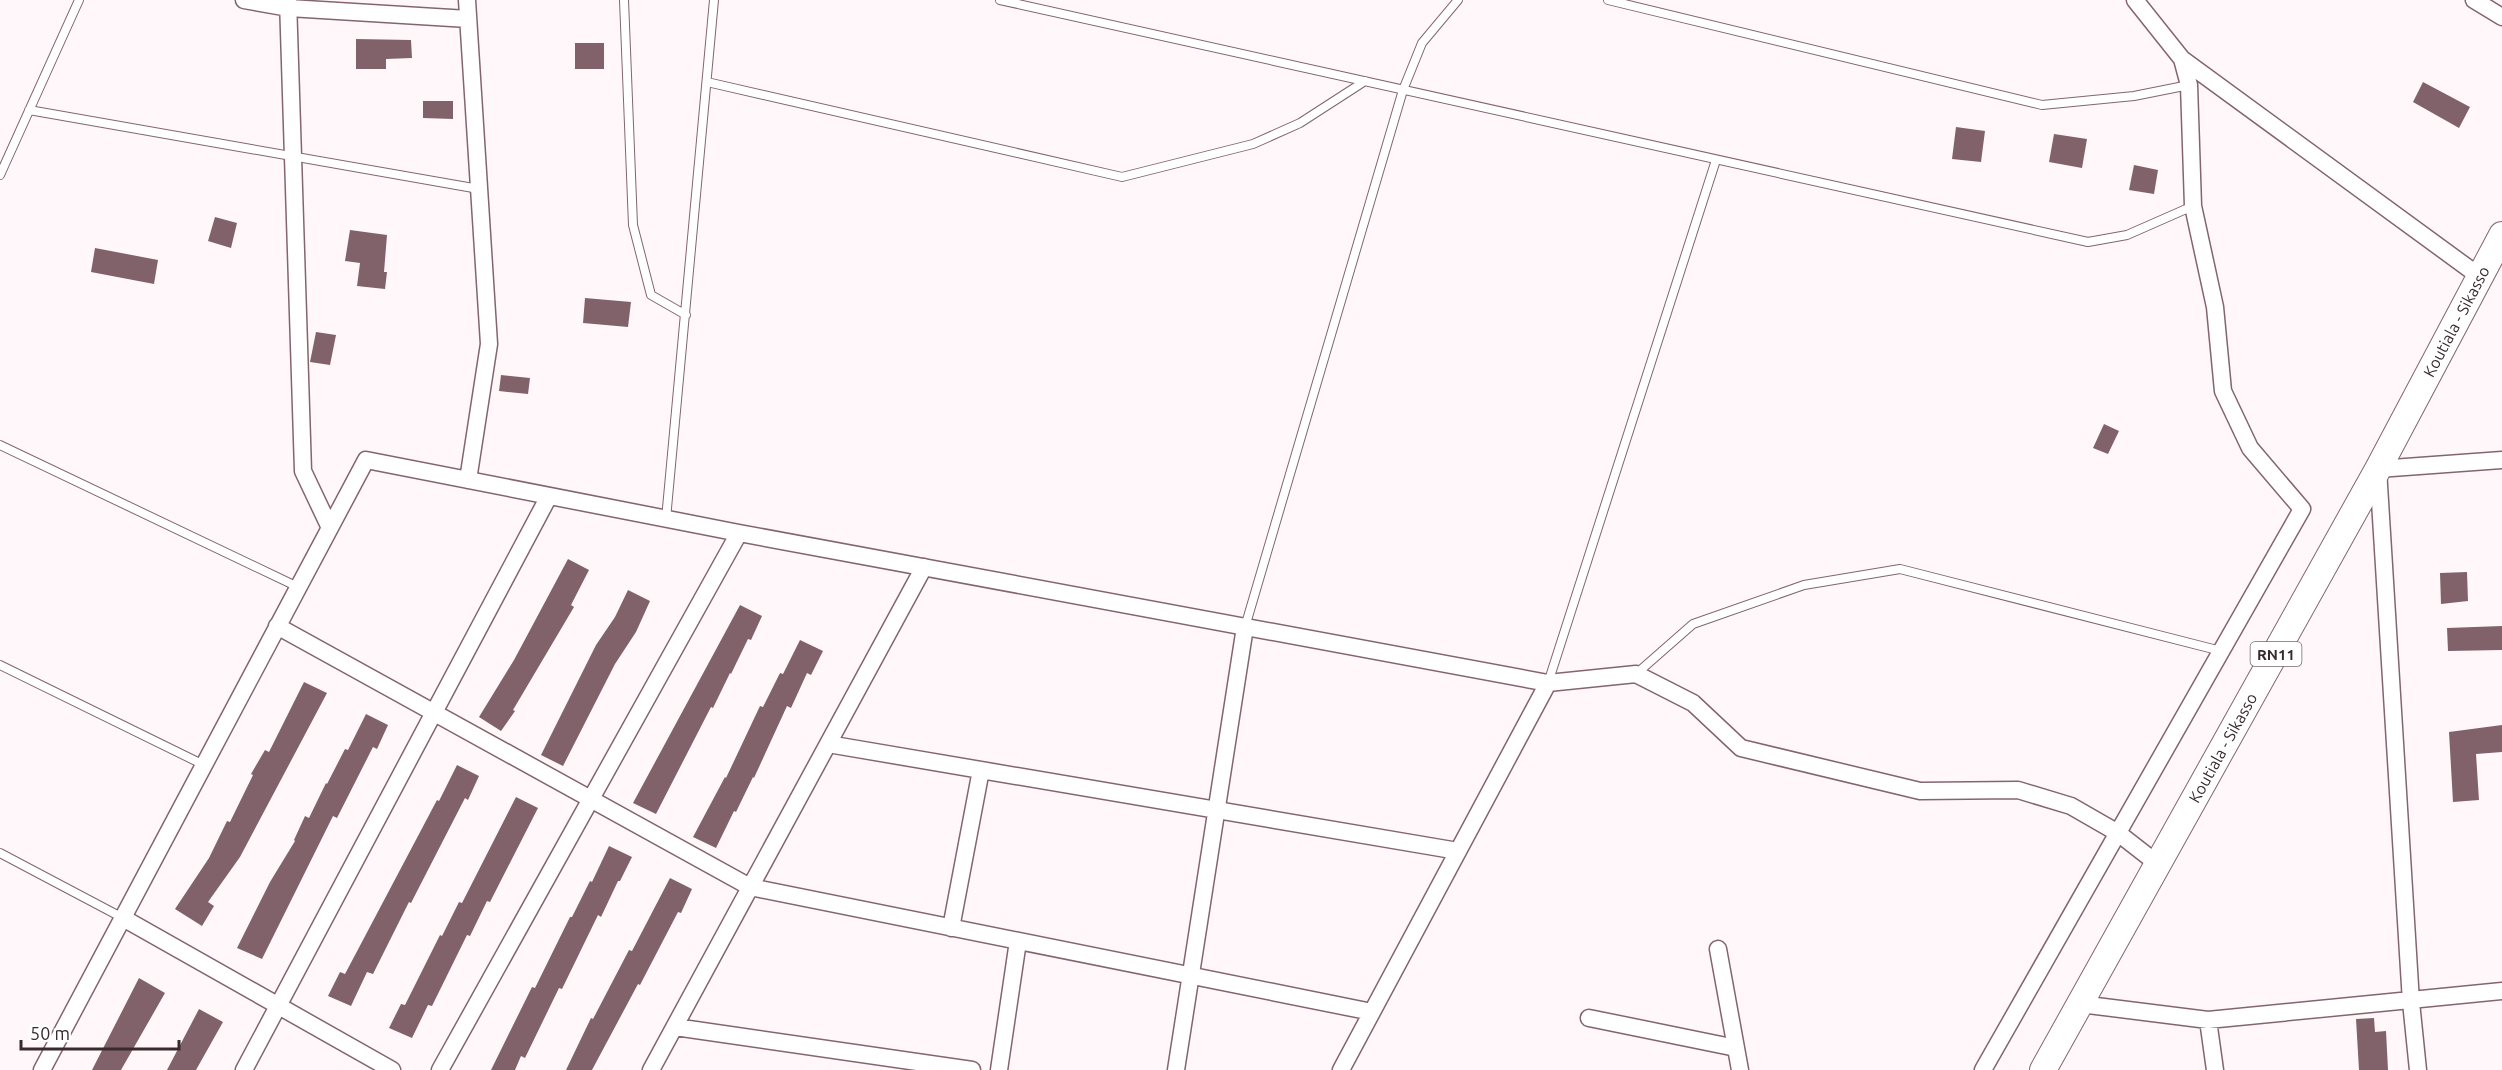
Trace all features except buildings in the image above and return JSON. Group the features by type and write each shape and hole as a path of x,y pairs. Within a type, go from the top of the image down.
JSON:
{"main road":[{"name":"Koutiala - Sikasso","path":"2043,1070 2160,865 2378,469 2478,276 2502,235"}],"street":[{"path":"244,0 468,19"},
{"path":"467,0 489,344 468,480"},
{"path":"2135,0 2182,59 2478,276"},
{"path":"2474,0 2502,17"},
{"path":"289,4 303,471 330,528"},
{"path":"1983,1070 2302,509 2250,448 2223,391 2215,307 2193,206 2189,85 2182,59"},
{"path":"42,1070 366,460 739,533 1548,683 1636,674 1693,703 1741,748 1920,791 2018,790 2071,806 2118,833 2160,865"},
{"path":"2418,1070 2411,1002 2378,469 2502,460"},
{"path":"244,1070 549,496"},
{"path":"440,1070 739,533"},
{"path":"651,1070 924,567"},
{"path":"277,626 750,887 1372,1012"},
{"path":"1176,1070 1245,627"},
{"path":"1341,1070 1548,683"},
{"path":"828,744 1458,851"},
{"path":"951,928 981,770"},
{"path":"123,918 393,1070"},
{"path":"999,1070 1018,941"},
{"path":"1718,949 1740,1070"},
{"path":"2080,1004 2208,1020 2411,1002 2502,991"},
{"path":"1589,1018 1736,1048"},
{"path":"2208,1020 2215,1070"},
{"path":"675,1027 972,1070"}],"lane":[{"path":"0,176 79,0"},
{"path":"624,0 633,225 651,295 686,315"},
{"path":"666,519 714,0"},
{"path":"1000,0 2088,242 2127,235 2193,206"},
{"path":"1245,627 1403,90 1422,43 1458,0"},
{"path":"1608,0 2042,105 2134,96 2189,85"},
{"path":"707,82 1122,177 1253,144 1300,123 1365,81"},
{"path":"30,110 479,189"},
{"path":"1548,683 1716,160"},
{"path":"0,444 298,587"},
{"path":"1636,674 1693,624 1804,585 1900,568 2221,651"},
{"path":"0,665 204,765"},
{"path":"0,854 123,918"}]}
